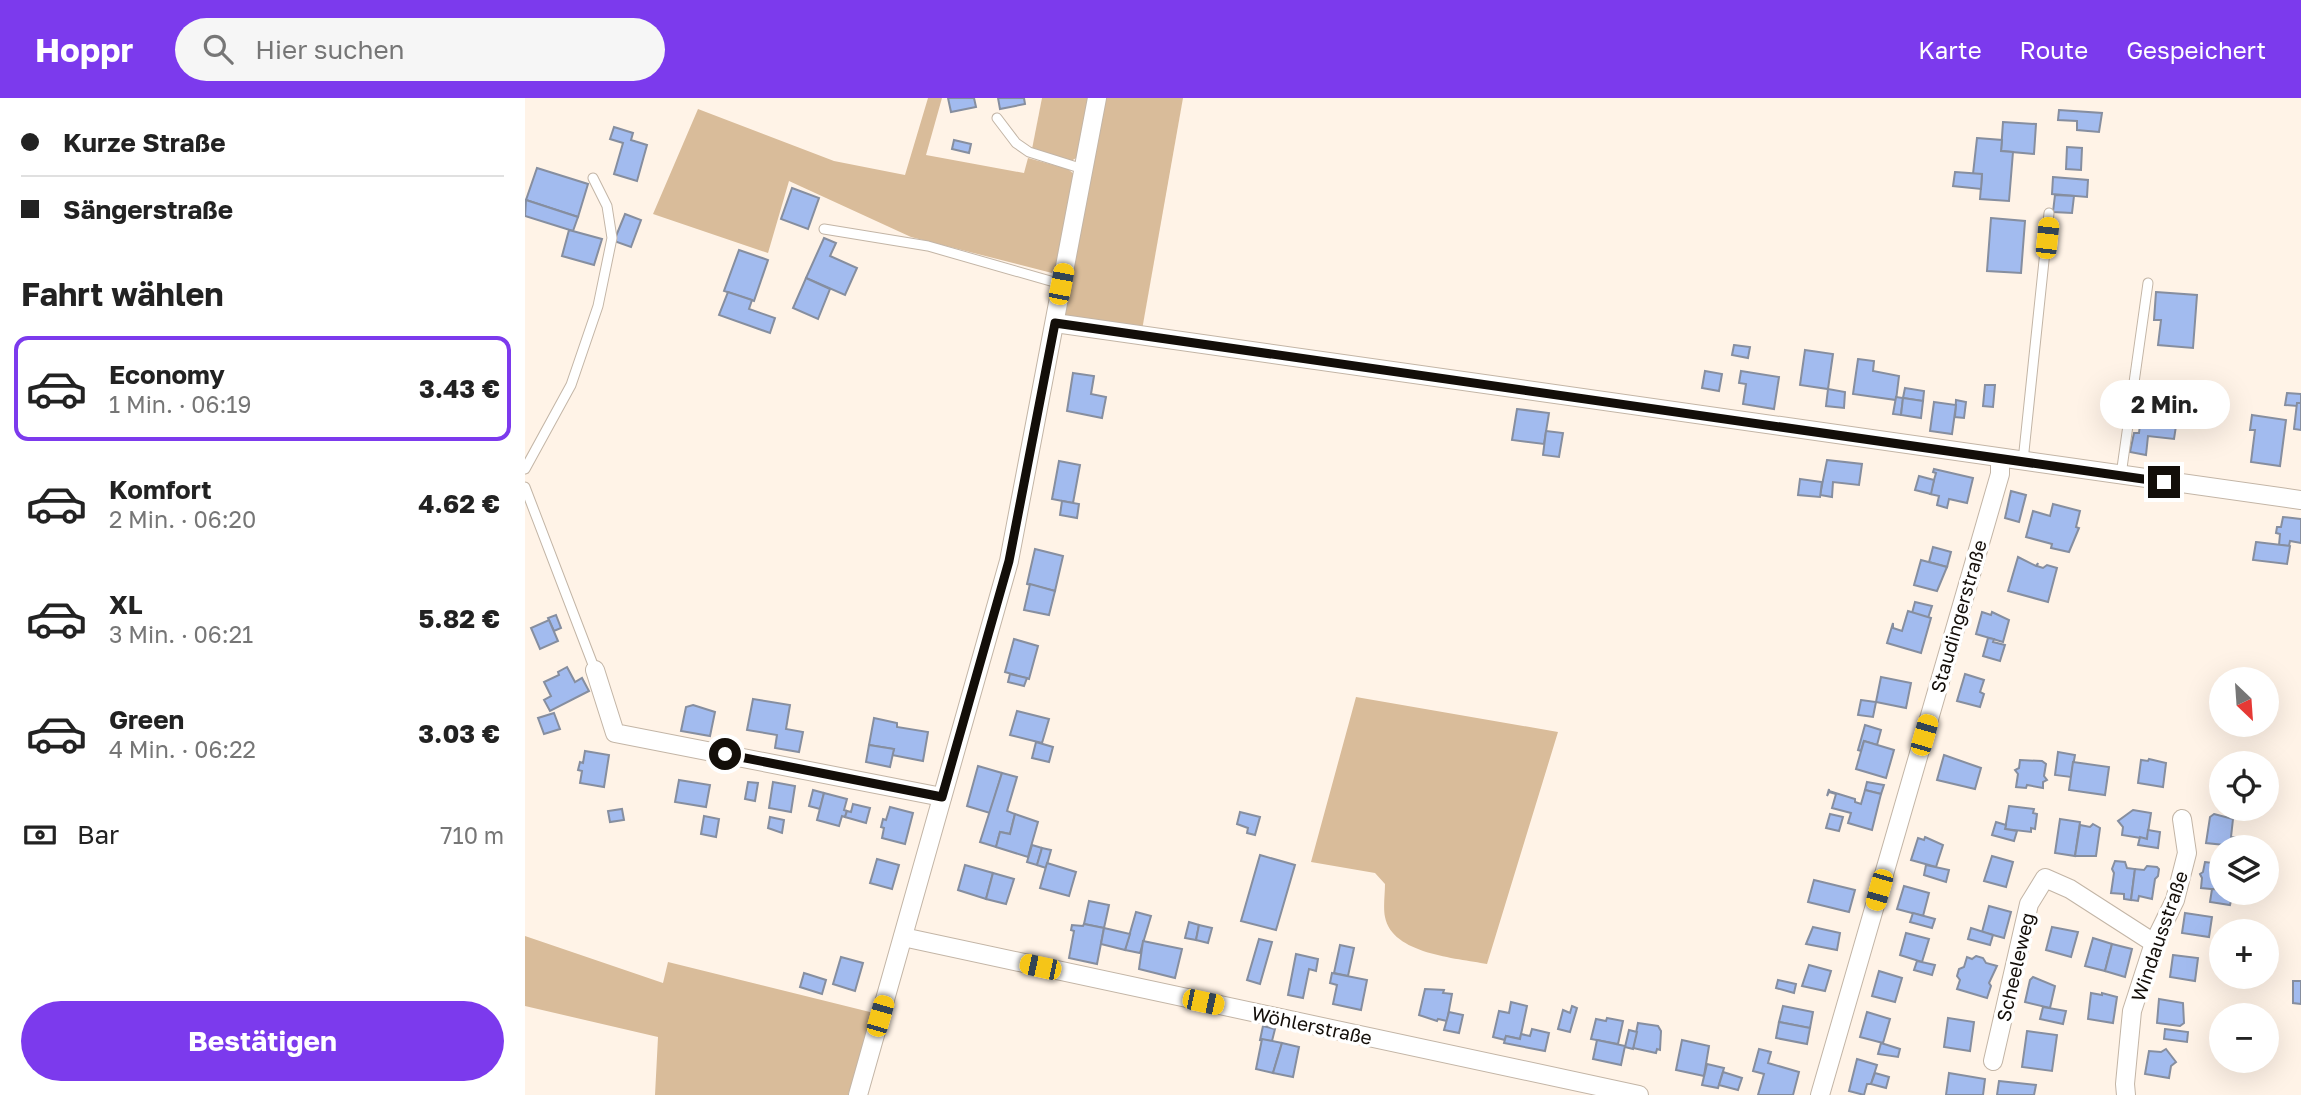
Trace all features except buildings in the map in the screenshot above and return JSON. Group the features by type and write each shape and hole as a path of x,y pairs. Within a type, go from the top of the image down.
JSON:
{"street":[{"path":"857,1095 1009,561 1097,98"},
{"path":"1055,323 2301,500"},
{"name":"Staudingerstraße","path":"1820,1095 2000,474 2000,459"},
{"path":"594,670 615,733 942,797"},
{"name":"Windausstraße","path":"2126,1095 2133,1011 2154,943 2175,900 2187,853 2182,819"},
{"name":"Scheeleweg","path":"1993,1061 2029,904 2045,878 2070,889 2154,943"},
{"name":"Wöhlerstraße","path":"903,937 1639,1095"}],"lane":[{"path":"997,118 1016,143 1029,152 1083,169"},
{"path":"525,469 571,385 598,306 612,238 607,206 593,178"},
{"path":"2023,461 2049,213"},
{"path":"824,229 928,246 1061,284"},
{"path":"2121,475 2148,283"},
{"path":"525,487 594,670"}],"shaded area":[{"path":"928,98 942,98 926,155 1024,173 1028,158 1068,169 1075,175 1058,260 1052,273 911,237 789,181 768,253 653,214 698,109 834,161 905,175"},
{"path":"1042,98 1089,98 1078,157 1071,161 1032,149"},
{"path":"1100,98 1183,98 1142,330 1064,316"},
{"path":"1356,697 1558,732 1487,964 1412,947 1390,929 1385,917 1385,884 1375,873 1311,862"},
{"path":"525,936 663,983 668,962 874,1013 848,1095 655,1095 658,1037 525,1006"}],"route":[{"path":"725,754 942,797 1009,561 1055,323 2164,482"}]}
